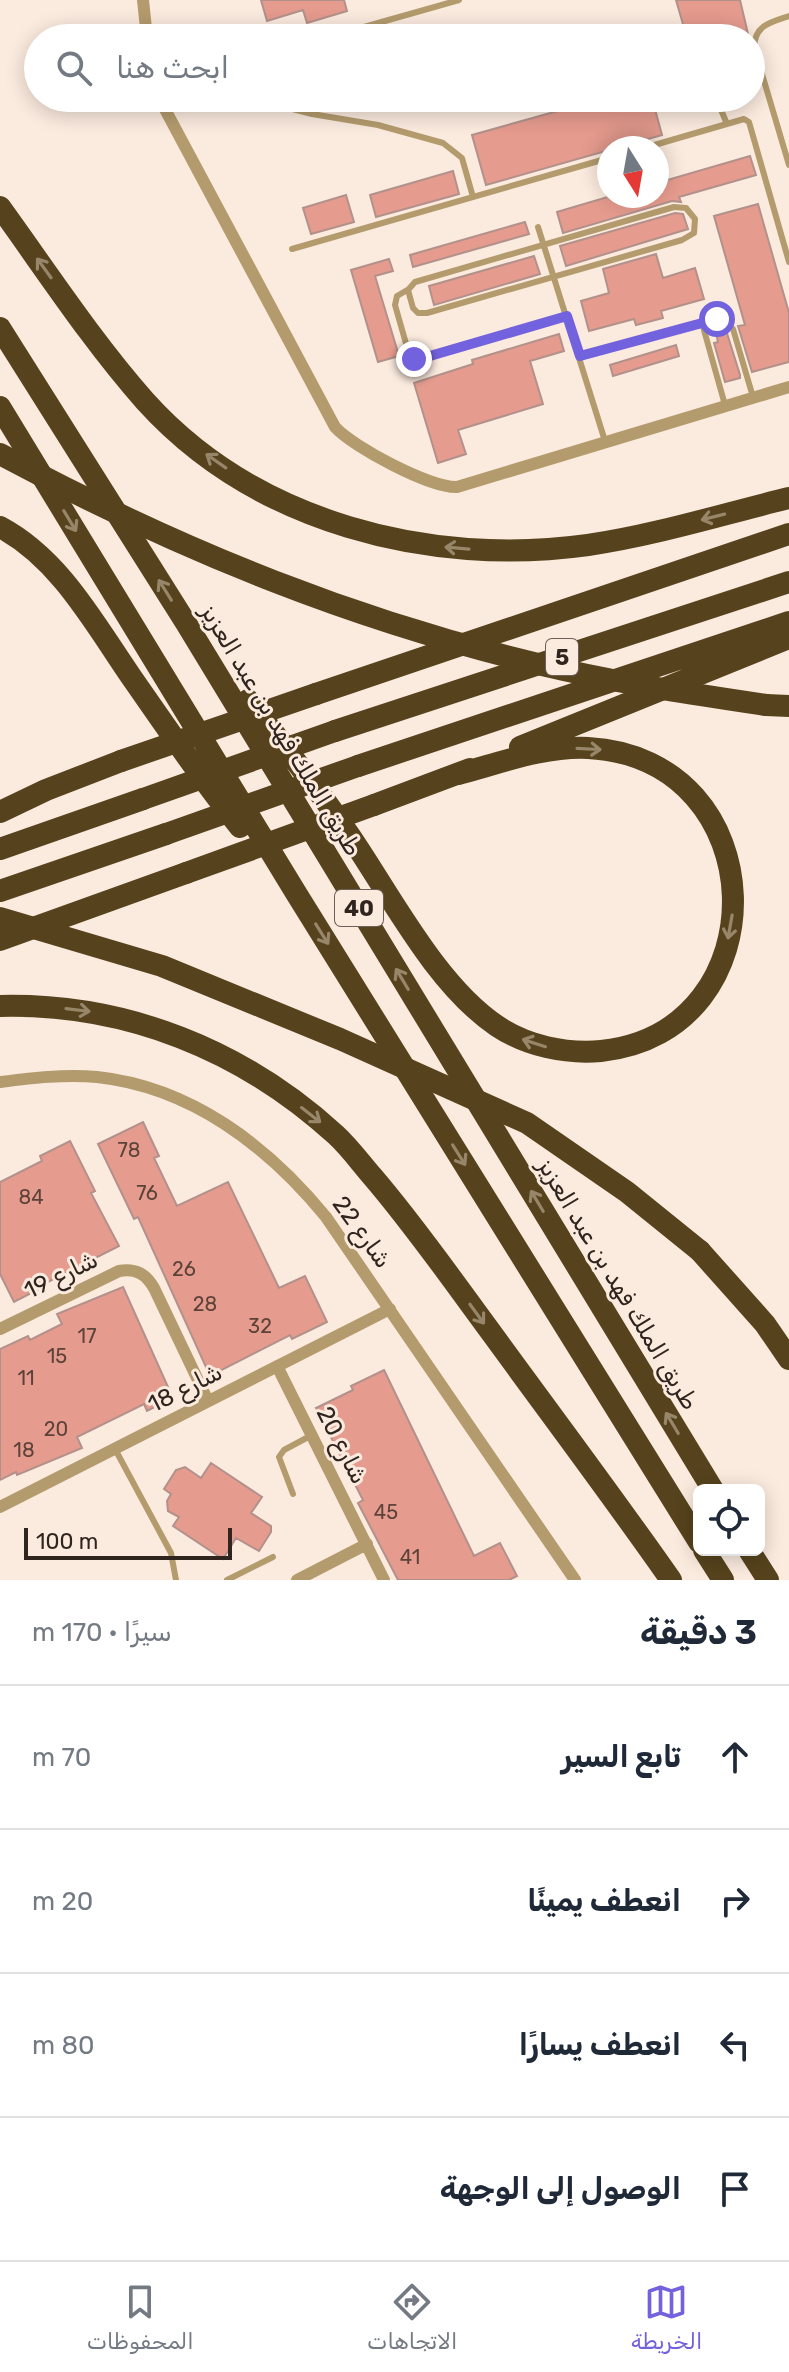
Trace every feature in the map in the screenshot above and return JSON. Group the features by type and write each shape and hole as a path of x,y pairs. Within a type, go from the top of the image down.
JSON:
{"highway":[{"path":"0,207 102,348 147,402 189,442 238,477 278,499 349,528 417,544 496,552 589,545 789,498"},
{"name":"طريق الملك فهد بن عبد العزيز","path":"0,328 186,623 709,1484"},
{"name":"40","path":"0,407 296,893 693,1532"},
{"path":"0,454 82,498 175,542 366,616 564,670 665,690 778,705"},
{"path":"0,527 32,548 68,586 185,755 296,893"},
{"path":"0,812 46,790 121,761 789,534"},
{"name":"5","path":"0,849 335,731 789,582"},
{"name":"5","path":"0,891 358,766 789,622"},
{"path":"186,623 309,779 442,973 484,1017 529,1042 562,1050 587,1051 612,1049 646,1038 690,1008 702,995 720,965 730,932 734,900 732,871 724,843 697,800 660,769 631,756 600,749 554,750 458,774"},
{"path":"0,940 458,774 789,638"},
{"path":"0,802 46,790"},
{"path":"0,918 162,966 340,1039 527,1123 627,1192 700,1251 765,1324 789,1359"},
{"path":"0,1006 37,1005 109,1014 176,1035 241,1066 281,1091 337,1136 394,1201 671,1580"},
{"path":"708,1556 723,1580"},
{"path":"753,1556 768,1580"}],"street":[{"path":"143,0 146,24"},
{"path":"166,112 329,419 349,440 428,482 450,487 789,387"},
{"name":"شارع 22","path":"0,1082 61,1076 98,1077 160,1091 204,1111 265,1153 306,1193 390,1309 575,1580"},
{"name":"شارع 19","path":"0,1328 119,1271 138,1272 154,1288 208,1401"},
{"name":"شارع 18","path":"0,1507 390,1309"},
{"name":"شارع 20","path":"277,1366 384,1580"},
{"path":"297,1580 367,1544"}],"lane":[{"path":"374,24 459,0"},
{"path":"765,25 789,16"},
{"path":"765,92 789,165"},
{"path":"304,112 378,125 443,143 462,158 473,197"},
{"path":"722,112 727,124"},
{"path":"669,141 744,119 749,122 789,262"},
{"path":"292,249 597,161"},
{"path":"409,289 414,310 424,313 682,240 694,233 695,219 686,208 674,207 418,281 397,296 395,305 409,354 417,359 567,316"},
{"path":"538,227 605,441"},
{"path":"580,356 717,319 730,323 753,397"},
{"path":"702,323 725,405"},
{"path":"293,1494 279,1457 284,1450 312,1435"},
{"path":"115,1449 171,1553 176,1578 166,1580"},
{"path":"227,1580 273,1557"}],"building":[{"path":"261,0 344,0 347,11 307,23 303,10 267,21"},
{"path":"676,0 740,0 746,24 683,24"},
{"path":"554,112 656,112 662,135 597,136 597,153 486,185 472,135"},
{"path":"750,156 756,175 679,197 681,202 669,202 669,180"},
{"path":"453,171 459,194 376,217 370,195"},
{"path":"346,195 354,222 311,234 303,208"},
{"path":"597,200 597,208 648,208 563,233 557,212"},
{"path":"758,204 789,313 789,362 752,372 738,326 745,325 714,216"},
{"path":"675,213 683,214 688,229 566,266 560,246"},
{"path":"525,222 529,234 413,267 410,255"},
{"path":"656,254 663,278 695,268 704,299 661,311 663,318 636,325 634,319 589,331 581,301 609,293 603,269"},
{"path":"534,256 540,274 434,305 429,286"},
{"path":"389,259 393,271 375,276 399,356 378,362 351,270"},
{"path":"726,330 740,378 725,382 714,343 718,342 716,333"},
{"path":"559,334 564,351 530,361 543,404 458,430 466,454 438,463 414,383 473,364 472,360"},
{"path":"676,345 679,356 613,376 610,365"},
{"path":"143,1122 159,1156 154,1158 177,1206 228,1182 279,1288 305,1276 327,1322 292,1339 290,1335 210,1376 138,1217 134,1219 98,1144"},
{"path":"70,1141 95,1191 91,1193 119,1246 14,1302 0,1274 0,1182 42,1161 40,1156"},
{"path":"123,1287 173,1398 147,1411 144,1404 77,1437 82,1448 0,1480 0,1349 28,1336 30,1340 62,1324 57,1314"},
{"path":"384,1370 474,1556 500,1543 517,1576 509,1580 398,1580 358,1503 363,1500 316,1408"},
{"path":"211,1463 262,1497 251,1513 271,1526 271,1532 259,1551 236,1538 223,1559 173,1526 179,1517 168,1511 167,1501 171,1494 164,1489 176,1470 185,1467 201,1478"}],"route":[{"path":"414,359 567,316 580,356 717,319"}]}
